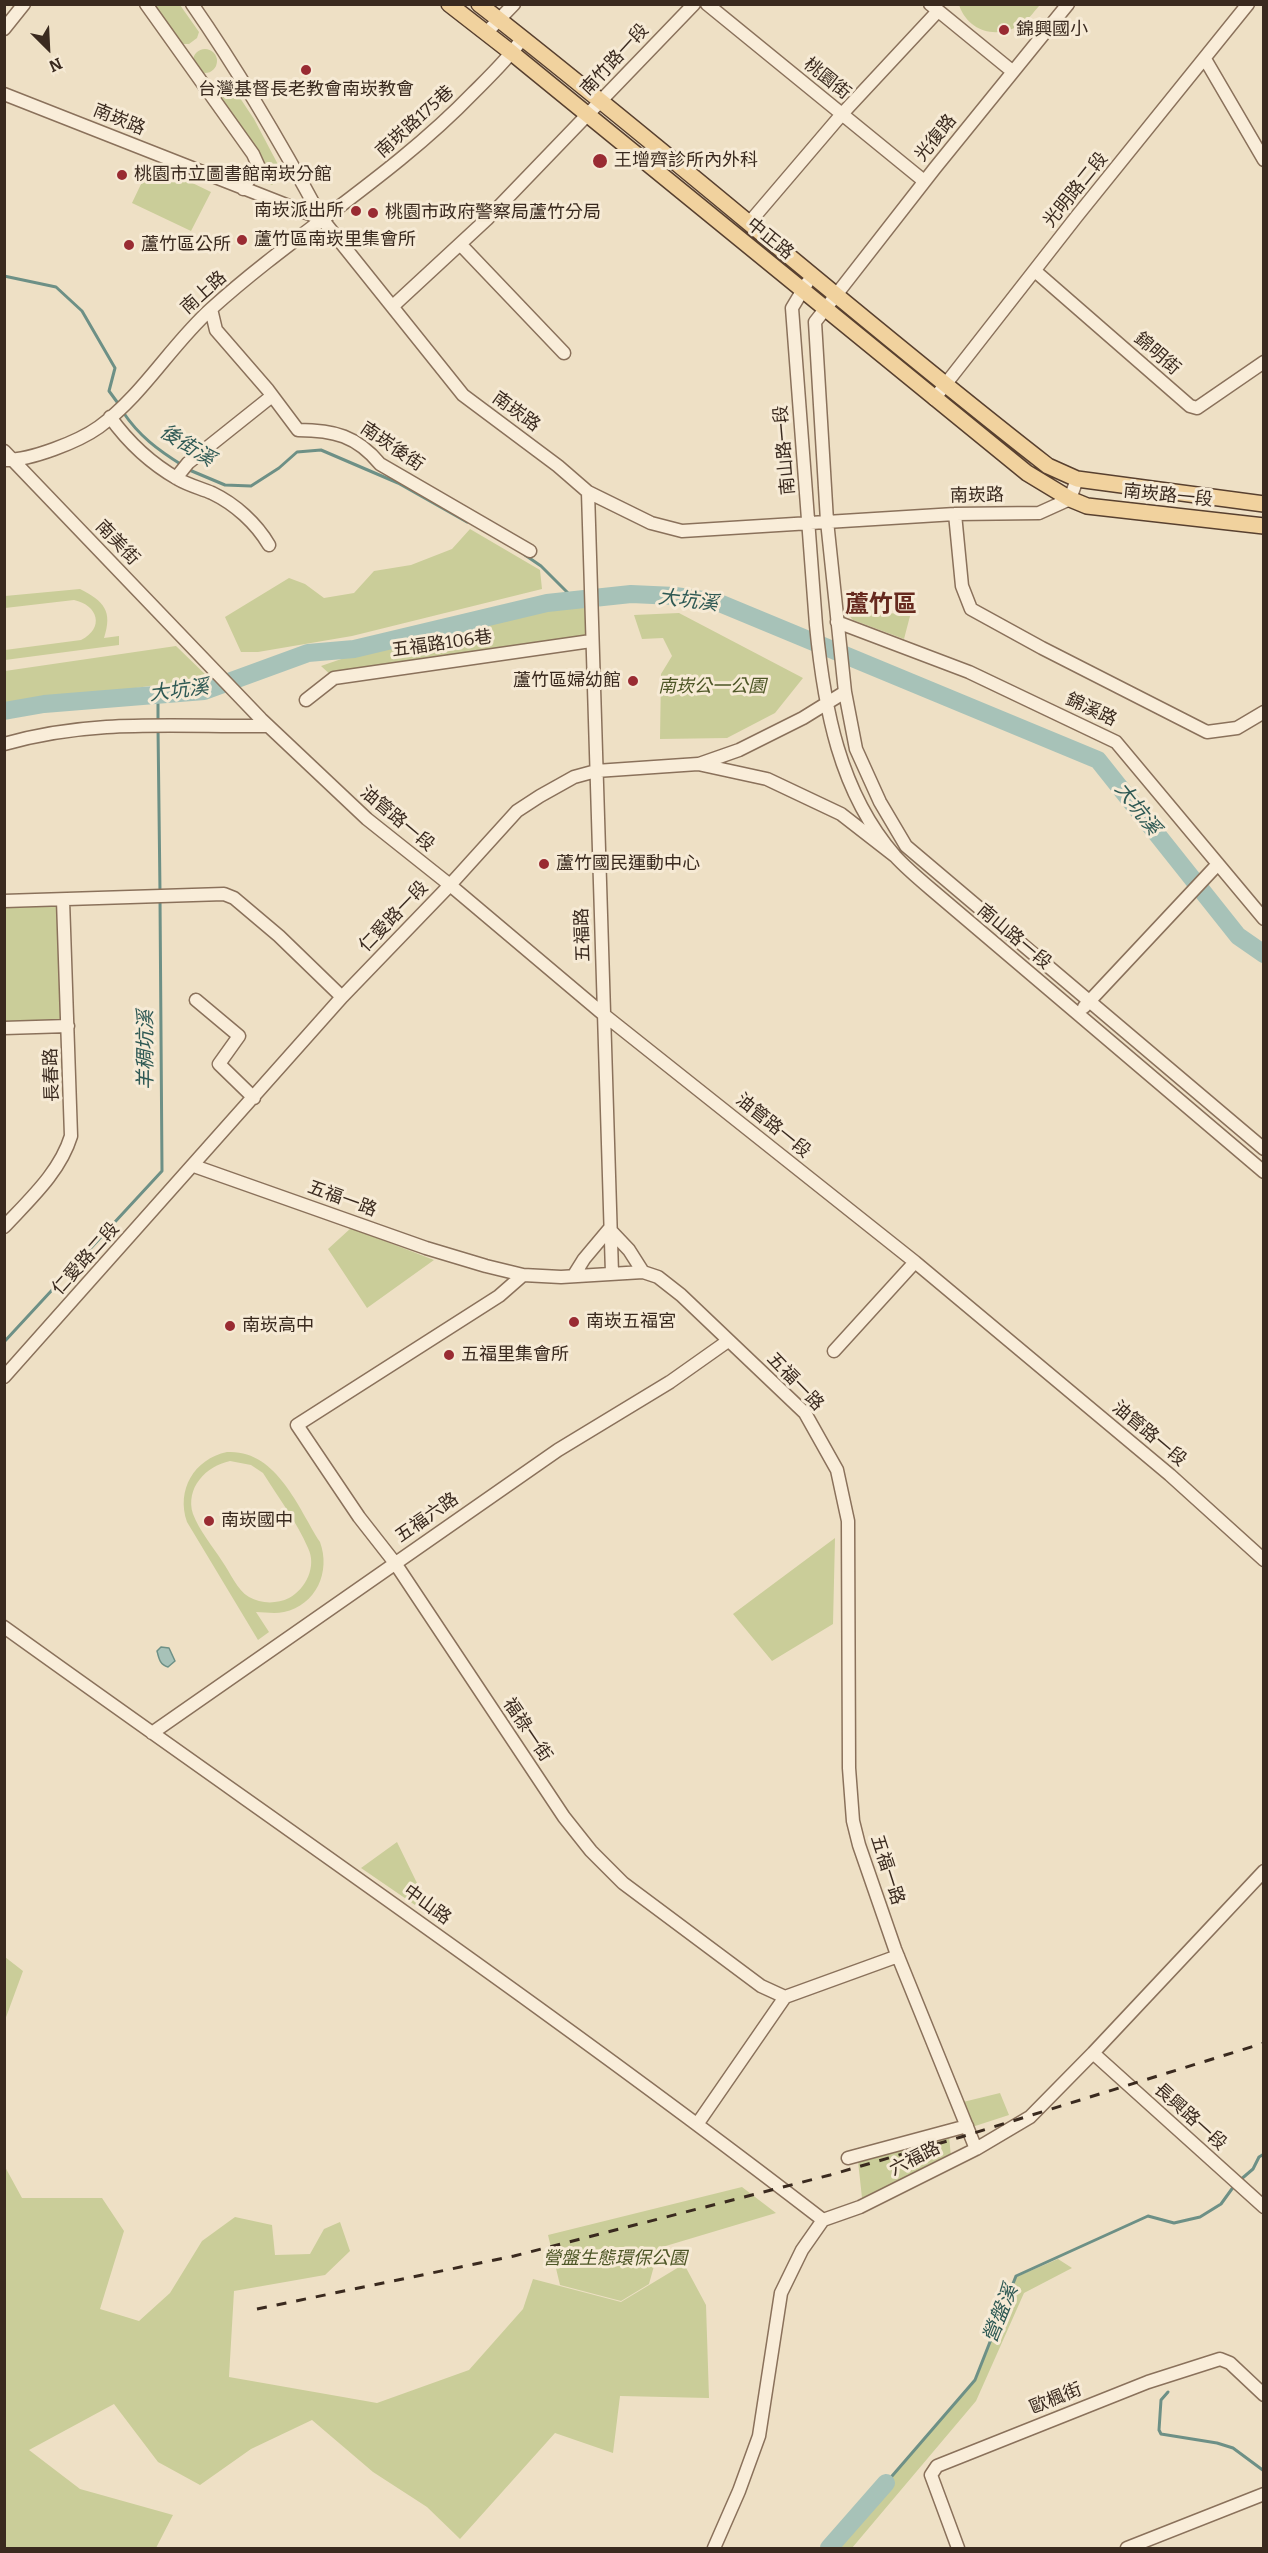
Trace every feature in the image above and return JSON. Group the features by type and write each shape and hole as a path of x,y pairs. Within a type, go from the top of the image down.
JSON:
{"main road":[{"name":"中正路","path":"449,4 934,399 1027,473 1070,499"},
{"name":"中正路","path":"479,4 602,100 812,277 946,385 1048,465 1077,479"},
{"name":"南崁路一段","path":"1077,479 1263,504"},
{"name":"南崁路一段","path":"1070,499 1087,506 1263,526"}],"street":[{"path":"4,29 24,4"},
{"path":"146,4 253,154 258,165 243,189"},
{"path":"192,4 223,48 322,219"},
{"path":"486,33 514,4"},
{"name":"南竹路一段","path":"393,306 460,244 588,116 694,4"},
{"name":"桃園街","path":"707,4 924,181"},
{"name":"光復路","path":"835,296 924,181 1068,4"},
{"name":"光明路二段","path":"934,399 1248,4"},
{"path":"749,223 934,8 1012,71"},
{"name":"南崁路175巷","path":"322,219 390,169 456,112 512,53 522,39"},
{"path":"1205,58 1263,160"},
{"name":"南崁路","path":"4,94 322,219 462,395 558,466 588,492 651,523 682,531 956,514 1039,513 1070,499"},
{"name":"南上路","path":"7,457 78,440 116,411 211,309 322,219"},
{"path":"460,244 564,353"},
{"name":"錦明街","path":"1035,271 1190,406 1197,408 1263,362"},
{"name":"南山路一段","path":"812,277 801,290 792,308 821,675 835,743 850,787 874,828 895,856 1263,1171"},
{"name":"南山路一段","path":"835,296 815,322 827,521 845,692 856,749 880,802 906,846 1088,1003 1263,1149"},
{"name":"南崁後街","path":"211,309 216,330 298,430 338,433 368,449 380,464 530,551"},
{"path":"177,476 188,463 272,396"},
{"path":"116,411 138,451 177,476 228,502 263,535 269,545"},
{"name":"南美街","path":"7,457 265,722"},
{"path":"1070,499 1077,479"},
{"name":"五福路","path":"588,492 612,1273"},
{"path":"956,514 962,586 971,609 1041,648 1207,732 1237,729 1263,712"},
{"name":"錦溪路","path":"837,628 969,672 1116,742 1263,920"},
{"name":"五福路106巷","path":"306,700 334,678 591,641"},
{"name":"仁愛路一段","path":"194,1166 342,997 450,885 517,811 574,777 596,771 698,764 739,750 803,718 845,692"},
{"path":"4,744 34,735 95,726 265,722"},
{"name":"油管路一段","path":"265,722 367,819 450,885 603,1014 915,1262 1170,1475 1263,1560"},
{"name":"仁愛路一段","path":"698,764 767,779 841,814 895,856"},
{"path":"1077,1014 1218,864"},
{"path":"4,901 213,893 234,898 279,936 342,997"},
{"name":"長春路","path":"4,1227 65,1156 71,1136 63,900"},
{"path":"196,1000 239,1036 219,1064 254,1098"},
{"path":"4,1028 68,1026"},
{"name":"五福一路","path":"194,1166 426,1248 524,1275 643,1272 658,1277 681,1295 805,1413 837,1470 845,1498 850,1536 849,1768 854,1821 863,1862 898,1956 976,2149"},
{"name":"仁愛路二段","path":"4,1377 194,1166"},
{"path":"574,1275 584,1258 611,1230 629,1250 643,1272"},
{"path":"834,1351 915,1262"},
{"name":"福祿一街","path":"524,1275 499,1296 297,1425 359,1517 395,1563 515,1746 591,1851 632,1890 761,1986 784,1998"},
{"name":"五福六路","path":"152,1733 253,1665 558,1450 670,1382 728,1341"},
{"name":"中山路","path":"4,1627 698,2123 823,2220"},
{"name":"六福路","path":"823,2220 860,2207 976,2149 1030,2117 1263,1871"},
{"path":"698,2123 784,1998 898,1956"},
{"name":"長興路一段","path":"1093,2053 1263,2207"},
{"path":"848,2158 967,2126"},
{"path":"714,2548 739,2491 759,2436 781,2293 801,2250 823,2220"},
{"name":"歐楓街","path":"958,2548 931,2475 937,2466 1148,2382 1220,2359 1230,2363 1263,2395"},
{"path":"1127,2548 1263,2494"}],"green space":[{"path":"959,4 1040,5 1015,28 996,32 978,28 970,22"},
{"path":"155,5 180,5 199,32 197,38 189,44 183,44"},
{"path":"205,49 210,50 216,56 216,66 210,72 205,73 200,72 194,66 193,61 194,56 200,50"},
{"path":"222,84 232,86 254,119 283,174 272,185 256,177 264,167 217,98 217,88"},
{"path":"151,163 211,192 191,231 132,203"},
{"path":"470,529 540,570 542,589 352,636 258,652 241,652 225,617 289,578 305,584 324,598 354,593 374,571 411,565 452,549"},
{"path":"80,589 101,603 107,614 107,629 104,638 119,636 119,645 5,660 5,650 81,640 93,629 96,617 89,607 74,600 5,608 5,596"},
{"path":"590,598 591,641 334,678 321,666 420,632 534,613 554,604"},
{"path":"845,606 910,616 904,639 853,620 845,611"},
{"name":"南崁公一公園","path":"679,613 803,678 775,713 727,738 660,739 661,674 672,656 663,638 642,639 634,615"},
{"path":"176,646 208,677 5,708 5,671"},
{"path":"60,905 64,1021 5,1024 4,907"},
{"path":"351,1228 434,1260 367,1308 328,1249"},
{"path":"227,1452 244,1454 259,1460 272,1470 294,1497 320,1542 323,1553 324,1565 318,1586 305,1602 284,1612 256,1612 269,1632 258,1640 187,1522 184,1510 186,1488 191,1478 205,1461","holes":["230,1461 251,1465 263,1473 298,1529 310,1555 310,1569 305,1583 295,1594 279,1601 259,1601 245,1594 202,1532 193,1514 192,1495 206,1473"]},
{"path":"835,1538 833,1624 772,1661 733,1614"},
{"path":"397,1842 434,1918 361,1868"},
{"path":"5,1957 23,1971 5,2020"},
{"path":"1000,2093 1009,2115 972,2127 963,2102"},
{"path":"949,2136 951,2157 862,2198 858,2161"},
{"path":"4,2165 22,2198 102,2198 124,2231 100,2309 139,2321 170,2293 202,2241 235,2217 272,2225 275,2255 310,2254 324,2229 340,2222 350,2251 325,2275 234,2291 229,2377 377,2403 469,2370 523,2309 533,2279 621,2302 684,2264 706,2305 709,2398 620,2396 613,2453 555,2433 460,2539 427,2507 373,2472 312,2420 251,2449 200,2485 158,2462 114,2404 29,2450 80,2489 173,2515 156,2548 5,2548"},
{"name":"營盤生態環保公園","path":"742,2187 776,2213 659,2248 649,2284 621,2301 560,2285 548,2235"},
{"path":"1058,2259 1072,2268 1024,2293 976,2401 852,2548 830,2548 976,2380 1016,2277"}],"shaded area":[{"path":"161,1647 169,1648 175,1661 168,1667 163,1665 159,1659 157,1651"}],"waterway":[{"name":"後街溪","path":"4,276 56,287 82,311 115,368 109,391 120,406"},
{"name":"後街溪","path":"123,412 150,442 182,465"},
{"name":"後街溪","path":"187,469 225,485 251,486 279,468 297,452 321,450 398,483 467,522"},
{"name":"後街溪","path":"525,555 541,566 575,600"},
{"name":"大坑溪","path":"4,711 44,704 204,691 308,653 354,649 547,603 631,594 675,596 717,602 1098,760 1238,936 1264,954"},
{"name":"羊稠坑溪","path":"158,696 158,721"},
{"name":"羊稠坑溪","path":"158,727 160,892"},
{"name":"羊稠坑溪","path":"4,1342 162,1171 160,898"},
{"name":"營盤溪","path":"1239,2181 1253,2169 1259,2157 1264,2154"},
{"name":"營盤溪","path":"886,2483 975,2380 1016,2276 1148,2216 1174,2223 1200,2217 1221,2204 1234,2186"},
{"path":"1168,2392 1161,2400 1159,2430 1161,2434 1217,2443 1233,2448 1264,2471"},
{"name":"營盤溪","path":"829,2548 886,2483"}],"railway":[{"path":"257,2309 514,2256 830,2175 1264,2043"}],"place":[{"name":"錦興國小","path":"1004,30"},
{"name":"台灣基督長老教會南崁教會","path":"306,70"},
{"name":"王增齊診所內外科","path":"600,161"},
{"name":"桃園市立圖書館南崁分館","path":"122,175"},
{"name":"南崁派出所","path":"356,211"},
{"name":"桃園市政府警察局蘆竹分局","path":"373,213"},
{"name":"蘆竹區南崁里集會所","path":"242,240"},
{"name":"蘆竹區公所","path":"129,245"},
{"name":"蘆竹區婦幼館","path":"633,681"},
{"name":"蘆竹國民運動中心","path":"544,864"},
{"name":"南崁五福宮","path":"574,1322"},
{"name":"南崁高中","path":"230,1326"},
{"name":"五福里集會所","path":"449,1355"},
{"name":"南崁國中","path":"209,1521"}],"district":[{"name":"蘆竹區","path":"881,605"}]}
